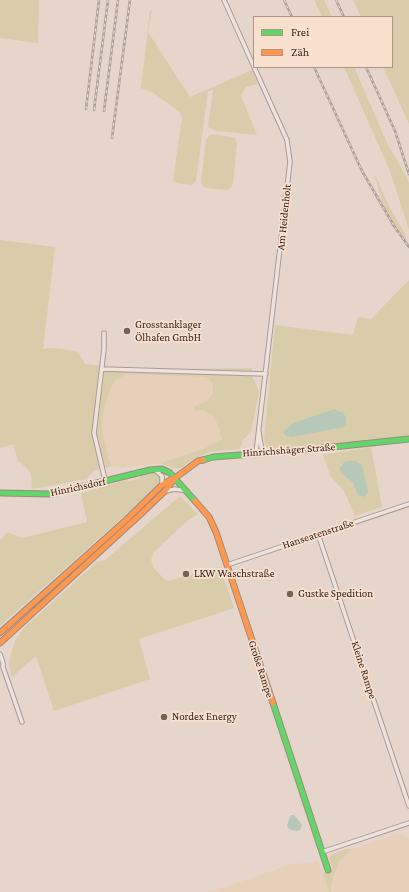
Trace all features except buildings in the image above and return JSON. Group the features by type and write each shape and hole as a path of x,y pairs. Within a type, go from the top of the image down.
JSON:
{"main road":[{"name":"Hinrichshäger Straße","path":"0,633 126,520 162,485 175,478 194,464 208,457 259,452 306,450 409,439"},
{"path":"155,470 162,469 167,471 175,478"},
{"name":"Hinrichsdorf","path":"0,493 52,494 155,470"},
{"name":"Hinrichshäger Straße","path":"0,643 165,491 175,478"},
{"name":"Große Rampe","path":"175,478 202,508 212,523 328,870"}],"street":[{"name":"Am Heidenholt","path":"224,0 253,65"},
{"name":"Am Heidenholt","path":"254,68 287,140 290,162 259,431 259,452"},
{"path":"105,481 94,433 106,333"},
{"path":"102,369 266,374"},
{"path":"155,470 162,476 162,485"},
{"path":"165,491 175,489 188,492"},
{"name":"Hanseatenstraße","path":"227,565 409,504"},
{"name":"Kleine Rampe","path":"318,534 409,806"},
{"path":"0,654 3,663 2,666 22,722"},
{"path":"322,852 409,823"}],"shaded area":[{"path":"0,0 39,0 38,43 0,38"},
{"path":"314,0 324,0 332,16 322,16"},
{"path":"353,0 409,0 409,124 383,68 393,68 393,16 361,16"},
{"path":"152,10 148,32 190,97 252,70 258,84 246,87 241,96 257,135 216,131 208,127 213,90 208,91 196,181 192,185 176,183 173,180 182,118 180,112 152,92 141,88 150,11"},
{"path":"344,68 354,68 387,143 409,183 409,230 390,171"},
{"path":"214,134 235,138 237,143 233,183 227,190 206,188 201,182 206,140 209,136"},
{"path":"374,173 390,208 405,234 407,243 389,216 382,201"},
{"path":"0,240 55,247 43,349 50,348 76,351 85,364 120,368 252,368 252,376 259,392 251,432 243,440 241,446 238,449 209,452 192,460 181,468 174,468 160,463 203,449 222,439 217,423 212,415 204,410 195,411 194,406 207,401 213,394 213,384 206,377 128,374 117,379 111,387 103,413 102,428 109,461 113,466 94,471 86,479 32,489 31,474 26,467 18,461 13,444 0,448"},
{"path":"409,280 409,437 305,448 272,450 266,447 264,439 275,325 353,335 358,317 371,319"},
{"path":"128,374 206,377 213,384 214,394 207,401 194,406 195,410 204,410 212,415 217,423 222,439 203,449 160,463 122,468 113,466 109,461 102,428 103,413 111,387 117,379"},
{"path":"334,409 343,413 346,417 346,424 344,427 292,437 284,434 284,431 294,423"},
{"path":"371,447 382,507 355,516 344,491 331,477 323,455","holes":["349,461 359,462 356,492 355,487 341,465"]},
{"path":"356,461 362,465 368,492 364,497 358,495 353,483 341,472 340,468 344,462"},
{"path":"155,473 160,478 159,485 0,626 0,541 7,532 22,538 87,522 81,493 127,480 128,482 141,478 140,476"},
{"path":"180,496 198,514 187,521 154,552 151,560 154,568 165,580 168,581 220,567 234,608 139,639 150,679 54,711 36,656 12,677 9,666 15,641 24,628 97,562 105,560"},
{"path":"291,815 294,815 302,825 300,830 291,830 288,828 287,825"},
{"path":"399,834 409,838 409,892 331,892 331,884 339,861 352,849"},
{"path":"346,849 352,849 339,861 331,884 331,892 329,892 323,873 333,869 329,858 331,855"},
{"path":"318,860 329,892 210,892 292,864 312,863"}],"railway":[{"path":"86,109 99,0"},
{"path":"94,110 108,0"},
{"path":"104,111 118,0"},
{"path":"112,138 130,0"},
{"path":"284,0 292,16"},
{"path":"336,0 344,16"},
{"path":"314,68 362,171 394,226 409,247"},
{"path":"366,68 395,131 409,174"}],"traffic: fast":[{"path":"203,460 213,457 305,450 409,439"},
{"path":"0,493 52,494 150,470 162,469 170,473 195,501"},
{"path":"273,703 328,870"}],"traffic: slow":[{"path":"0,643 142,513 165,491 175,478 198,461 203,460"},
{"path":"0,633 126,520 162,485 174,478"},
{"path":"195,501 209,517 216,532 273,703"}],"place":[{"name":"Grosstanklager Ölhafen GmbH","path":"127,331"},
{"name":"LKW Waschstraße","path":"186,574"},
{"name":"Gustke Spedition","path":"290,594"},
{"name":"Nordex Energy","path":"164,717"}]}
